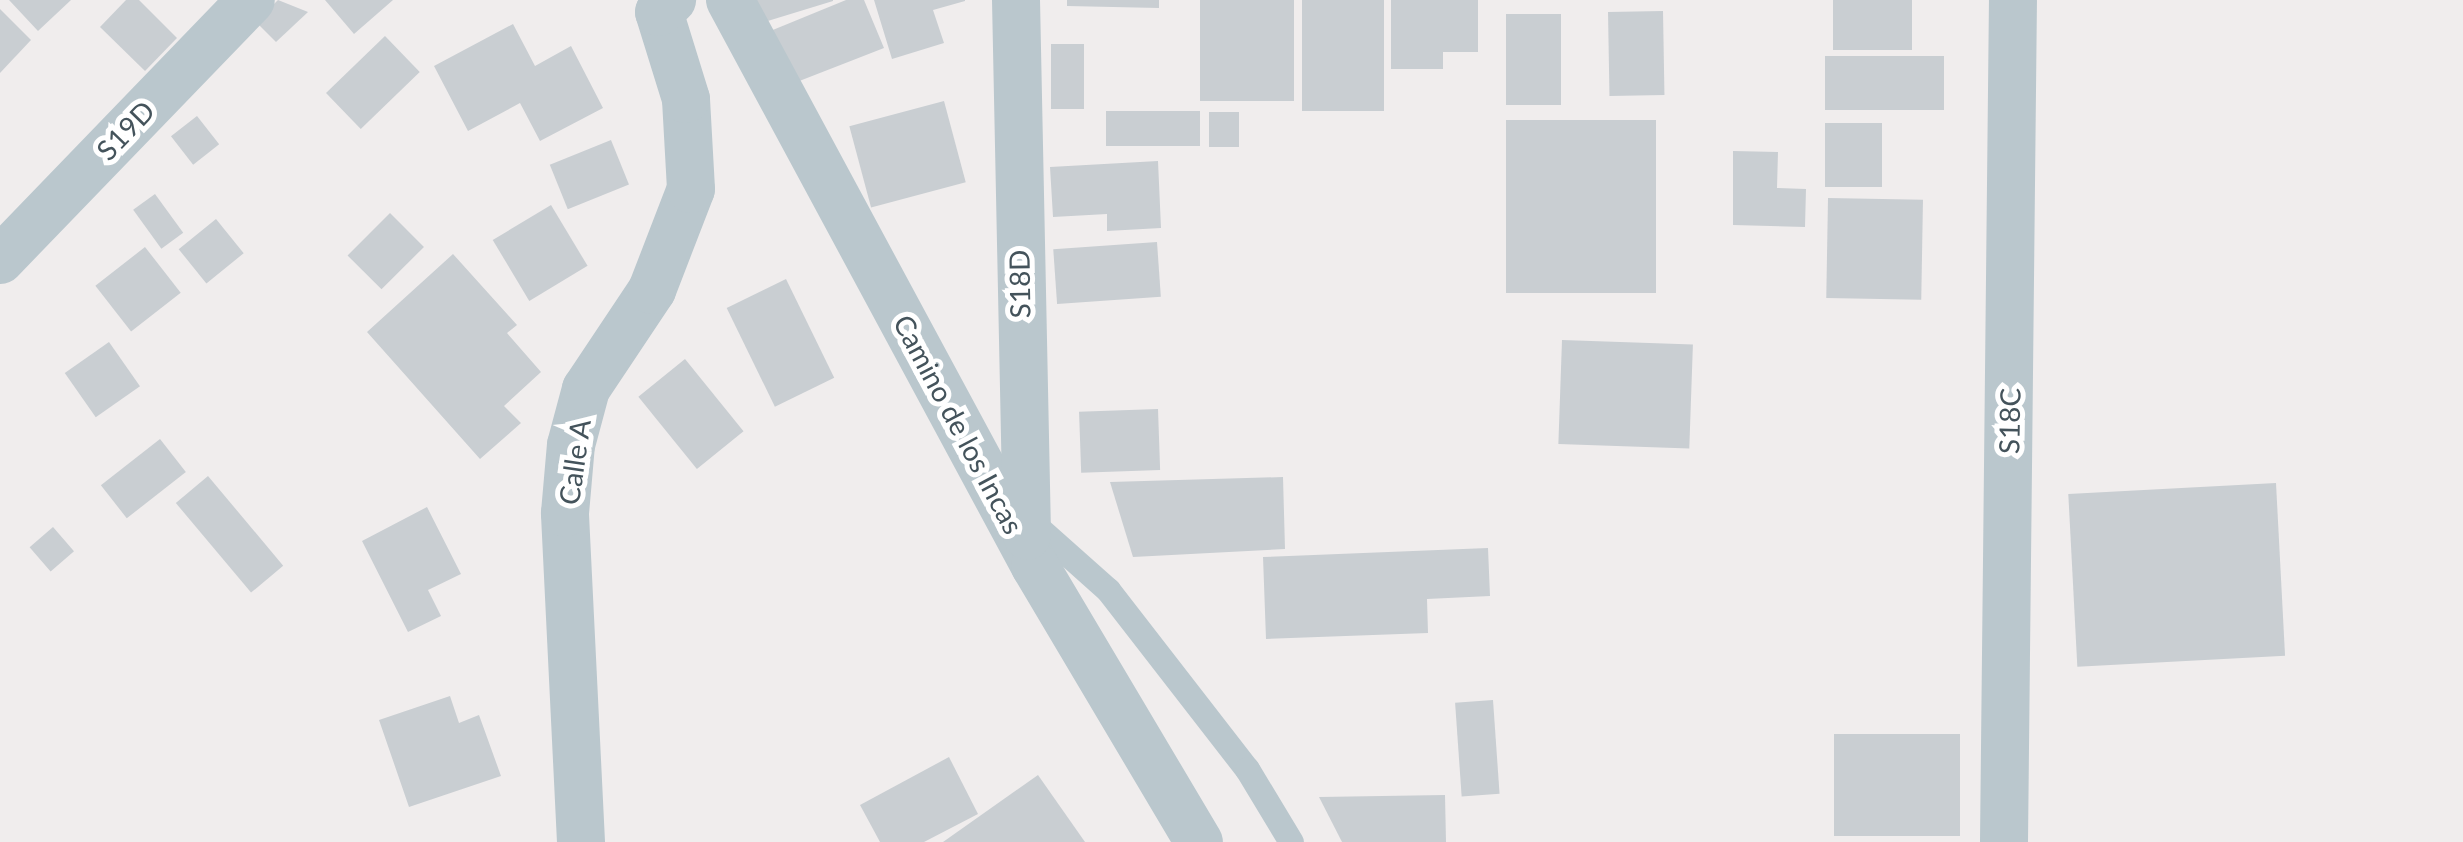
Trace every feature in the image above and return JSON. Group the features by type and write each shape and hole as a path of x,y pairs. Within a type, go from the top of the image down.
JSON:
{"street":[{"name":"S19D","path":"0,260 251,0"},
{"name":"Camino de los Incas","path":"730,0 1035,566 1199,842"},
{"name":"S18D","path":"1016,0 1022,514 1035,566"},
{"name":"S18C","path":"2004,842 2013,0"},
{"name":"Calle A","path":"581,842 566,513 571,445 586,389 652,290 690,189 686,100 660,4"}],"lane":[{"path":"1022,514 1108,590 1248,769 1291,842"}],"building":[{"path":"9,0 71,0 38,31"},
{"path":"126,0 139,0 177,38 145,71 100,27"},
{"path":"278,0 308,12 276,42 256,22"},
{"path":"325,0 393,0 354,34"},
{"path":"750,0 833,0 833,1 758,24"},
{"path":"846,0 864,0 884,48 784,87 763,34"},
{"path":"874,0 965,1 933,10 944,43 892,59"},
{"path":"1067,0 1159,0 1159,8 1067,6"},
{"path":"1200,0 1294,0 1294,101 1200,101"},
{"path":"1302,0 1384,0 1384,111 1302,111"},
{"path":"1391,0 1478,0 1478,52 1443,52 1443,69 1391,69"},
{"path":"1833,0 1912,0 1912,50 1833,50"},
{"path":"0,9 31,40 0,73"},
{"path":"1663,11 1664,95 1609,96 1608,12"},
{"path":"1506,14 1561,14 1561,105 1506,105"},
{"path":"513,24 535,66 571,46 603,108 540,141 520,103 468,131 434,66"},
{"path":"385,36 420,72 361,129 326,93"},
{"path":"1051,44 1084,44 1084,109 1051,109"},
{"path":"1825,56 1944,56 1944,110 1825,110"},
{"path":"944,101 966,182 871,208 849,126"},
{"path":"1106,111 1200,111 1200,146 1106,146"},
{"path":"1209,112 1239,112 1239,147 1209,147"},
{"path":"197,116 219,144 193,165 171,136"},
{"path":"1506,120 1656,120 1656,293 1506,293"},
{"path":"1825,123 1882,123 1882,187 1825,187"},
{"path":"611,140 629,185 568,209 550,165"},
{"path":"1733,151 1778,152 1777,188 1806,189 1805,227 1733,225"},
{"path":"1158,161 1161,228 1107,231 1107,214 1053,217 1050,167"},
{"path":"155,194 183,233 161,249 133,210"},
{"path":"1828,198 1923,200 1921,300 1826,298"},
{"path":"551,205 588,266 529,301 493,240"},
{"path":"390,213 424,247 382,289 348,255"},
{"path":"216,219 244,253 206,283 179,249"},
{"path":"1157,242 1161,297 1057,304 1053,249"},
{"path":"145,247 181,293 131,331 95,286"},
{"path":"453,254 517,325 507,333 541,372 504,406 521,423 480,459 367,332"},
{"path":"786,279 834,378 775,407 727,308"},
{"path":"1562,340 1693,345 1689,449 1558,444"},
{"path":"109,342 140,386 96,417 65,373"},
{"path":"685,359 744,431 697,469 638,397"},
{"path":"1158,409 1160,470 1081,473 1079,412"},
{"path":"160,439 186,472 127,518 101,485"},
{"path":"208,476 283,566 251,593 176,503"},
{"path":"1283,477 1285,549 1133,557 1110,482"},
{"path":"2276,483 2285,656 2077,667 2068,494"},
{"path":"427,507 461,574 428,590 441,616 408,632 362,541"},
{"path":"53,527 74,551 51,571 30,547"},
{"path":"1488,548 1490,596 1427,599 1428,633 1266,639 1263,557"},
{"path":"450,696 459,723 479,715 501,776 409,807 379,720"},
{"path":"1493,700 1500,794 1462,796 1455,703"},
{"path":"1834,734 1960,734 1960,836 1834,836"},
{"path":"949,757 978,814 924,842 880,842 860,805"},
{"path":"1038,775 1085,842 943,842"},
{"path":"1445,795 1446,842 1342,842 1319,797"}]}
